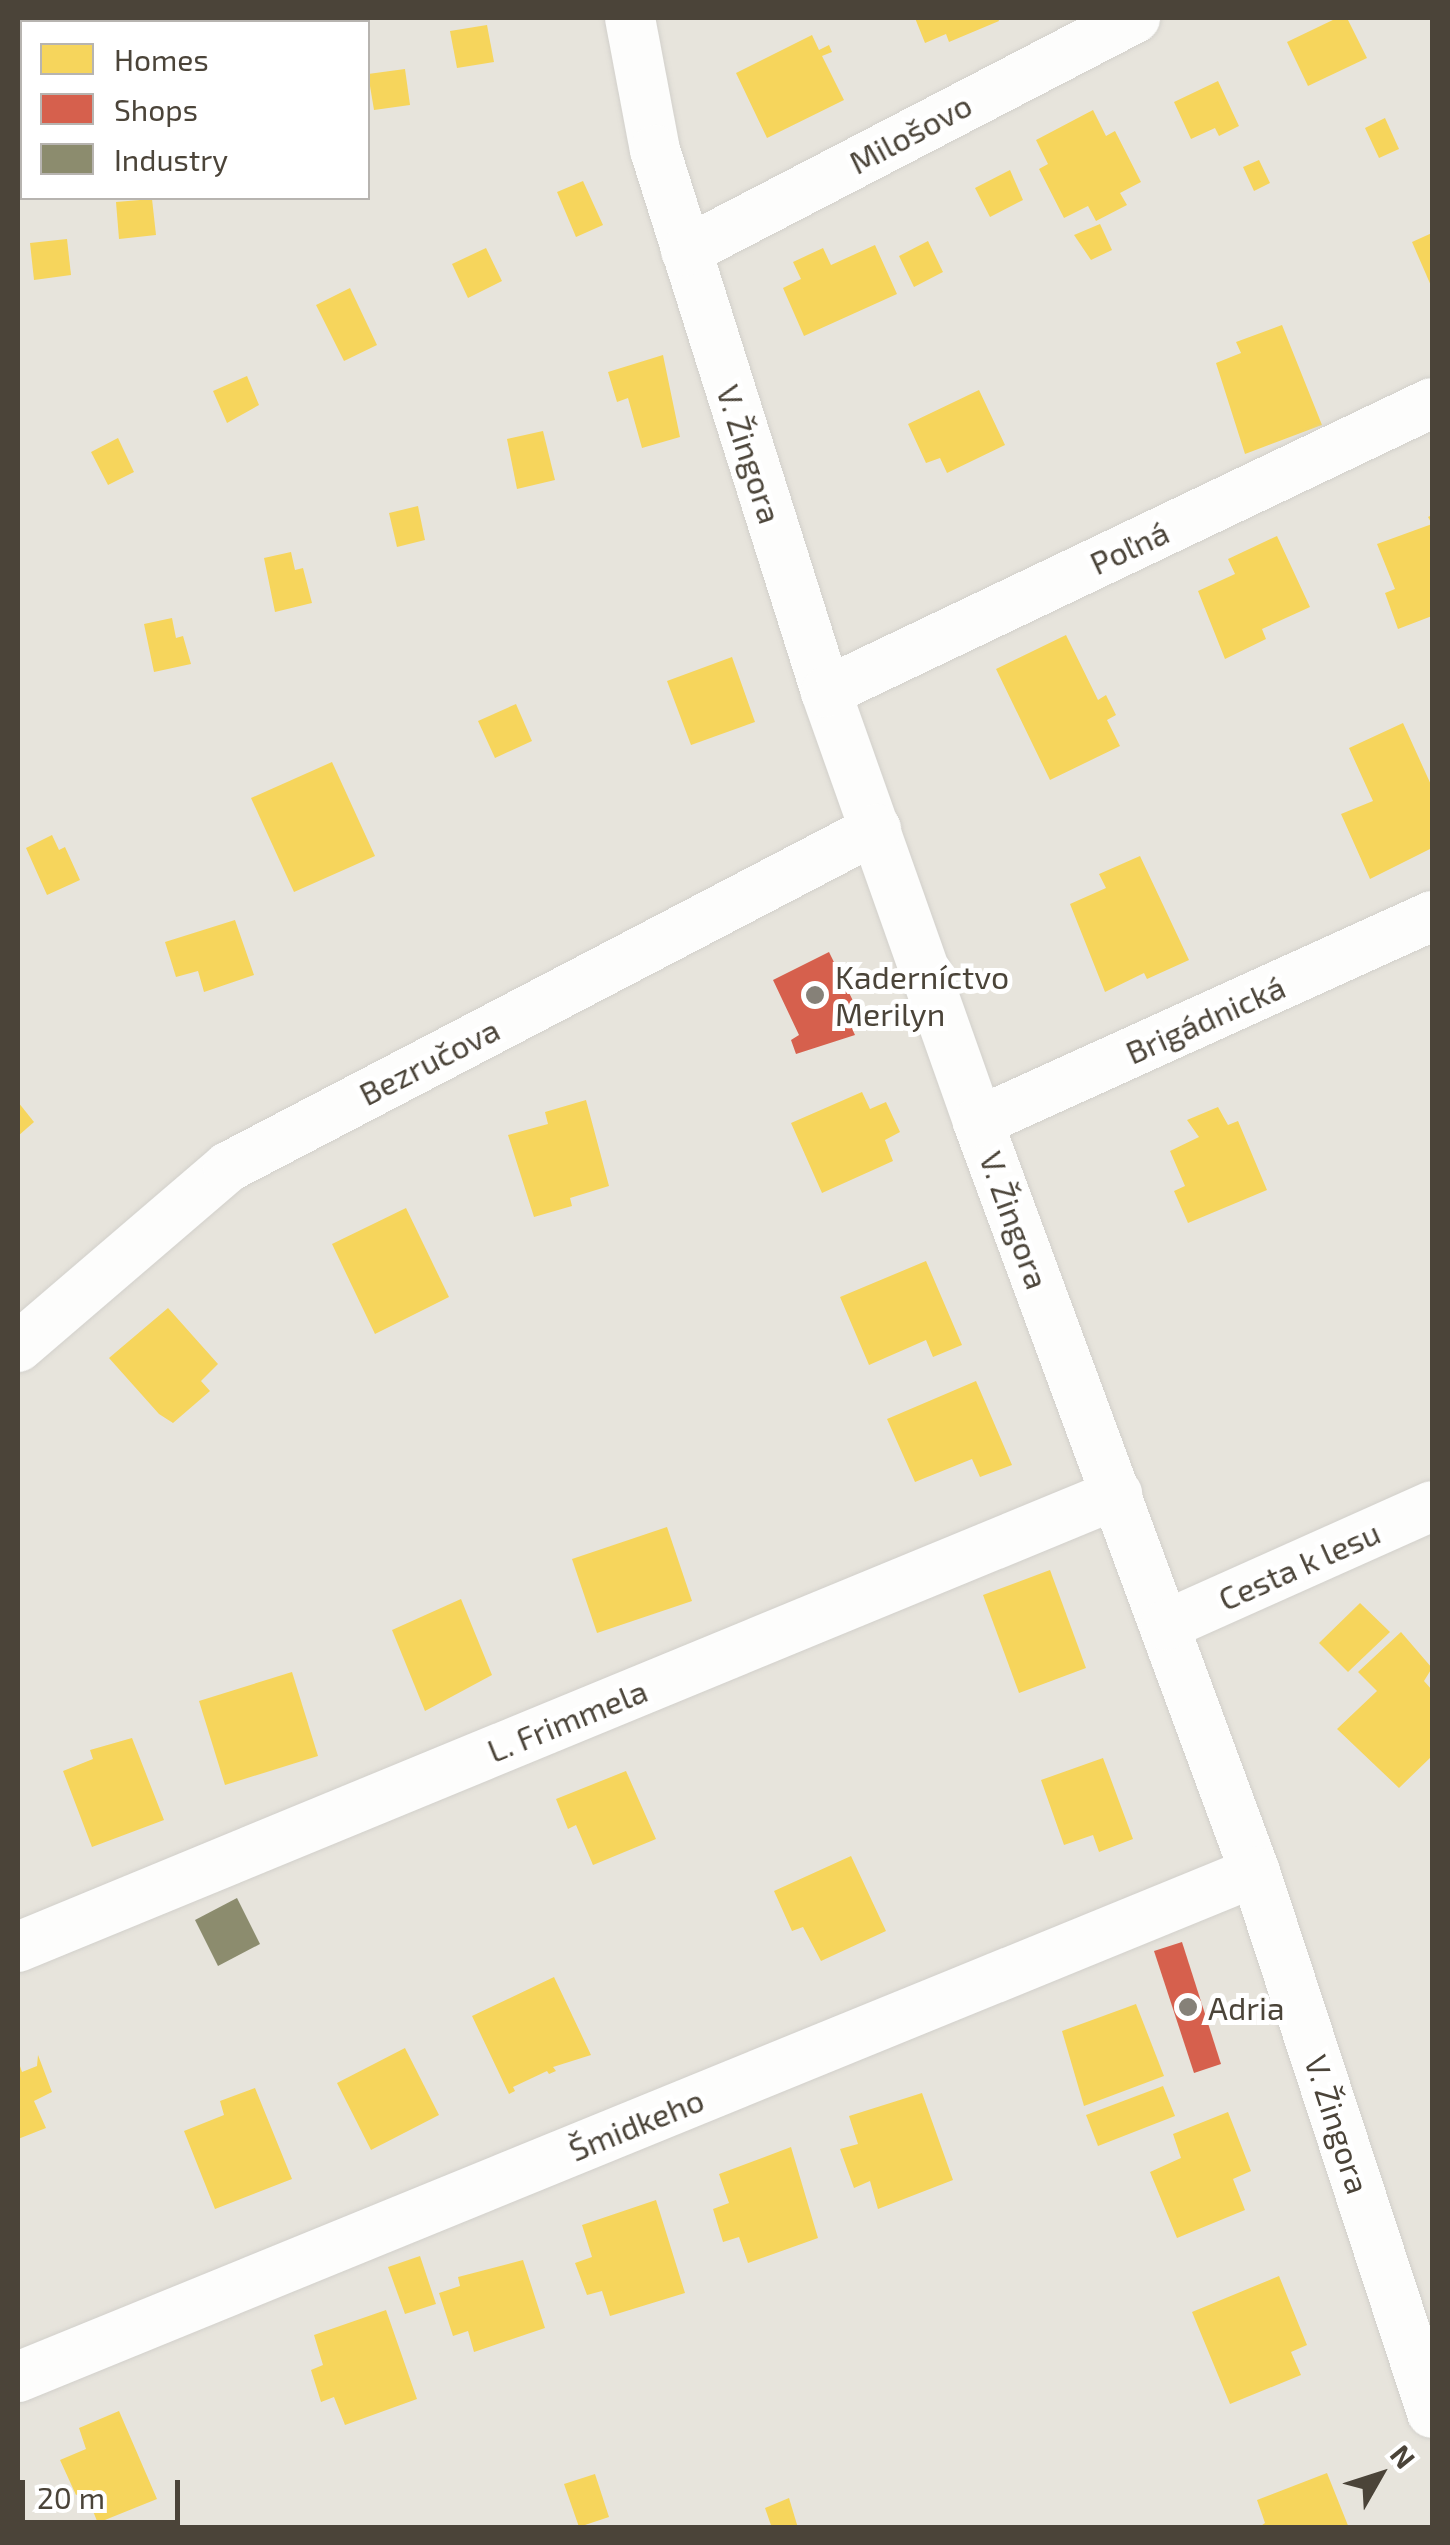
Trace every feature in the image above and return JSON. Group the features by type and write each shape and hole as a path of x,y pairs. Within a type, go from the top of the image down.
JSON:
{"street":[{"name":"V. Žingora","path":"630,18 654,150 826,692 978,1122 1255,1872 1432,2413"},
{"name":"Milošovo","path":"686,251 1135,18"},
{"name":"Poľná","path":"826,692 1432,403"},
{"name":"Bezručova","path":"18,1346 228,1167 876,829"},
{"name":"Brigádnická","path":"978,1122 1432,916"},
{"name":"L. Frimmela","path":"18,1947 1117,1494"},
{"name":"Cesta k lesu","path":"1166,1625 1432,1506"},
{"name":"Šmidkeho","path":"18,2377 1255,1872"}],"shaded area":[{"path":"18,18 1432,18 1432,2527 18,2527"}],"building: Homes":[{"path":"915,18 999,21 949,42 946,34 925,43"},
{"path":"1337,18 1347,18 1367,58 1308,86 1287,42"},
{"path":"487,25 494,62 457,68 450,31"},
{"path":"812,35 819,50 829,45 832,52 822,56 844,100 767,138 736,73"},
{"path":"405,69 410,105 374,110 370,74"},
{"path":"1218,81 1239,126 1219,136 1215,128 1191,139 1174,102"},
{"path":"1093,110 1106,136 1115,131 1141,182 1120,193 1127,205 1096,221 1088,206 1064,218 1039,169 1048,164 1036,140"},
{"path":"1385,118 1399,149 1379,158 1365,128"},
{"path":"1259,160 1270,183 1254,191 1243,167"},
{"path":"1010,170 1023,200 990,217 975,188"},
{"path":"583,181 603,225 576,237 557,192"},
{"path":"152,200 156,235 119,239 116,202"},
{"path":"1100,224 1112,250 1091,260 1074,235"},
{"path":"1432,233 1432,288 1412,242"},
{"path":"67,239 71,275 34,280 30,243"},
{"path":"928,241 943,272 914,287 899,256"},
{"path":"875,245 897,294 804,336 783,288 801,279 793,262 823,248 831,265"},
{"path":"486,248 502,281 468,298 452,264"},
{"path":"350,288 377,345 344,361 316,305"},
{"path":"1282,325 1322,425 1245,454 1216,363 1241,353 1236,342"},
{"path":"663,355 680,437 642,448 628,398 617,402 608,372"},
{"path":"247,376 259,405 227,423 213,391"},
{"path":"979,390 1005,445 947,473 940,458 926,463 908,424"},
{"path":"543,431 555,480 517,489 507,439"},
{"path":"118,438 134,472 108,485 91,452"},
{"path":"418,506 425,540 397,547 389,513"},
{"path":"1432,524 1432,616 1398,629 1385,593 1395,589 1377,544"},
{"path":"1277,536 1310,607 1262,629 1266,639 1225,659 1198,591 1235,574 1228,559"},
{"path":"291,552 295,570 303,568 312,603 275,612 264,558"},
{"path":"172,618 176,638 183,636 191,664 154,672 144,624"},
{"path":"1066,635 1098,700 1106,695 1116,715 1107,720 1120,746 1050,780 996,669"},
{"path":"732,657 755,722 691,745 667,681"},
{"path":"516,704 532,741 495,758 478,721"},
{"path":"1403,723 1432,787 1432,848 1370,879 1341,814 1373,801 1349,748"},
{"path":"332,762 375,856 294,892 251,798"},
{"path":"52,835 59,850 65,847 80,880 47,895 26,848"},
{"path":"1140,856 1189,960 1147,979 1144,973 1105,992 1070,904 1106,888 1099,874"},
{"path":"235,920 254,975 204,992 198,971 176,977 165,942"},
{"path":"862,1092 870,1109 886,1102 900,1132 885,1140 893,1161 822,1193 791,1123"},
{"path":"586,1100 609,1186 570,1198 572,1206 534,1217 508,1135 548,1124 545,1112"},
{"path":"18,1102 34,1122 18,1136"},
{"path":"1218,1107 1228,1125 1238,1121 1267,1190 1188,1223 1174,1191 1185,1186 1170,1151 1199,1137 1187,1120"},
{"path":"406,1208 449,1297 375,1334 332,1244"},
{"path":"926,1261 962,1345 933,1357 926,1340 869,1365 840,1297"},
{"path":"168,1308 218,1364 201,1381 210,1391 173,1423 159,1414 109,1358"},
{"path":"976,1381 1012,1465 980,1477 972,1459 915,1482 887,1419"},
{"path":"667,1527 692,1601 597,1633 572,1559"},
{"path":"1050,1570 1086,1668 1019,1693 983,1595"},
{"path":"461,1599 492,1675 425,1711 392,1630"},
{"path":"1360,1603 1390,1632 1348,1672 1319,1643"},
{"path":"1401,1632 1432,1668 1424,1681 1432,1690 1432,1756 1399,1788 1337,1729 1377,1691 1358,1672"},
{"path":"292,1672 318,1756 225,1785 199,1701"},
{"path":"132,1738 164,1820 92,1847 63,1771 93,1759 90,1750"},
{"path":"1103,1758 1133,1839 1099,1852 1093,1835 1064,1845 1041,1780"},
{"path":"626,1771 656,1839 593,1865 576,1825 568,1829 556,1799"},
{"path":"851,1856 886,1931 821,1961 803,1927 792,1931 774,1891"},
{"path":"554,1977 591,2055 553,2067 556,2071 547,2071 513,2087 515,2091 509,2094 472,2016"},
{"path":"1136,2004 1164,2076 1084,2106 1062,2031"},
{"path":"405,2048 439,2115 371,2150 337,2083"},
{"path":"38,2055 52,2092 34,2101 46,2128 18,2139 18,2060 22,2072 37,2066"},
{"path":"1163,2086 1175,2116 1098,2146 1086,2115"},
{"path":"255,2088 292,2179 215,2209 184,2131 224,2115 220,2101"},
{"path":"922,2093 953,2180 878,2209 870,2181 854,2188 840,2149 858,2144 849,2116"},
{"path":"1228,2112 1251,2171 1233,2179 1245,2210 1177,2238 1150,2172 1181,2158 1173,2134"},
{"path":"791,2147 818,2238 748,2263 739,2237 723,2242 713,2209 729,2203 719,2174"},
{"path":"656,2200 685,2293 610,2316 602,2291 587,2295 575,2263 592,2257 582,2225"},
{"path":"420,2256 436,2304 405,2314 388,2267"},
{"path":"523,2260 545,2328 474,2352 468,2331 453,2336 439,2293 460,2286 458,2277"},
{"path":"1279,2276 1307,2345 1291,2352 1301,2375 1230,2404 1192,2312"},
{"path":"386,2310 417,2399 345,2425 334,2397 321,2402 311,2370 323,2365 314,2335"},
{"path":"119,2411 157,2499 85,2528 97,2521 85,2491 76,2495 60,2460 86,2449 79,2428"},
{"path":"1327,2473 1349,2528 1258,2528 1265,2523 1257,2500"},
{"path":"595,2474 609,2517 579,2527 564,2484"},
{"path":"789,2498 798,2528 772,2528 765,2508"}],"building: Shops":[{"name":"Kaderníctvo Merilyn","path":"829,952 858,1011 847,1018 855,1035 796,1054 791,1040 799,1035 773,980"},
{"name":"Adria","path":"1182,1942 1221,2064 1194,2073 1154,1951"}],"building: Industry":[{"path":"237,1898 260,1944 218,1966 195,1920"}],"place":[{"name":"Kaderníctvo Merilyn","path":"815,995"},
{"name":"Adria","path":"1188,2007"}]}
